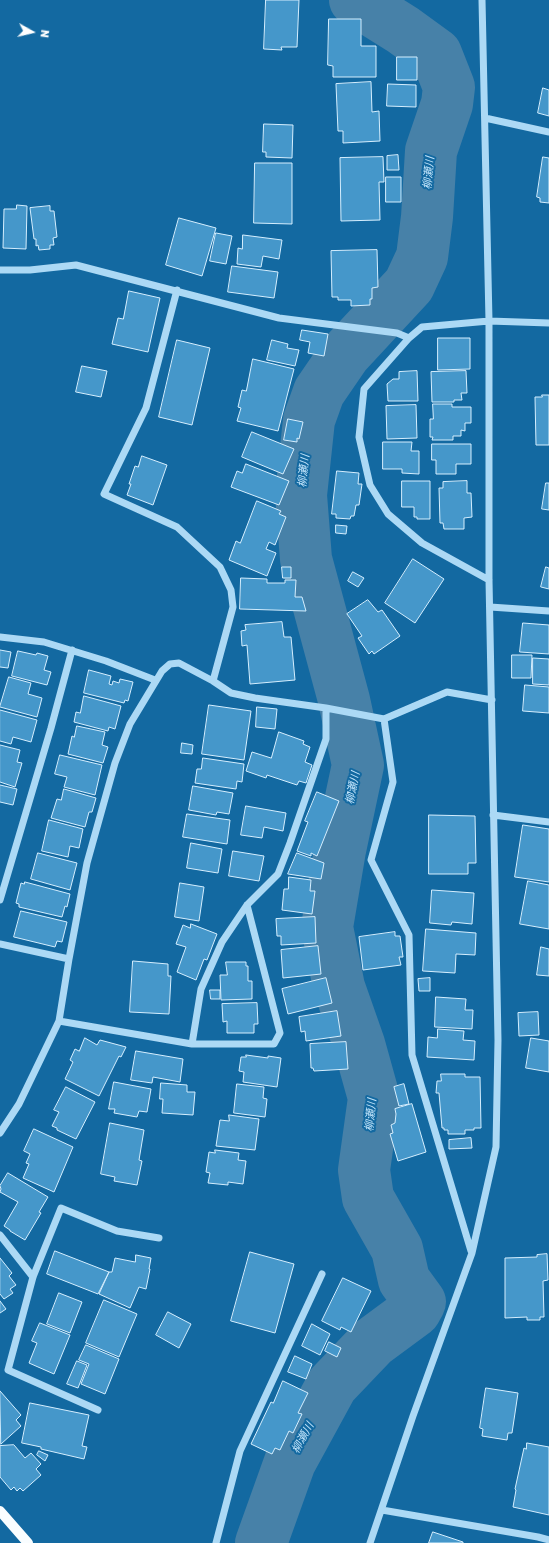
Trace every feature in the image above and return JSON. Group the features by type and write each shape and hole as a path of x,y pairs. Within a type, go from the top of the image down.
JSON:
{"main road":[{"path":"0,1511 28,1543"}],"street":[{"path":"370,1543 413,1416 472,1253 496,1147 498,1040 489,580 489,321 482,0"},
{"path":"484,118 549,132"},
{"path":"0,270 30,270 76,265 279,318 396,334 409,338"},
{"path":"176,290 146,408 104,494 177,527 220,566 231,590 233,607 212,681"},
{"path":"489,580 422,543 388,514 370,485 359,437 364,389 409,338 422,326 489,321 549,323"},
{"path":"490,607 549,611"},
{"path":"0,637 44,642 106,661 155,680"},
{"path":"0,900 51,728 72,650"},
{"path":"0,1133 19,1104 59,1021 87,863 115,763 130,724 155,680 162,671 170,664 179,664 212,681 231,693 374,716 384,719 447,692 492,700"},
{"path":"192,1044 201,989 222,942 248,905 278,874 326,739 326,708"},
{"path":"384,719 393,782 371,860 409,935 412,1055 472,1253"},
{"path":"493,814 549,822"},
{"path":"59,1021 192,1044 274,1044 280,1033 248,905"},
{"path":"0,944 69,959"},
{"path":"98,1410 8,1370 33,1277 61,1208 117,1231 159,1238"},
{"path":"0,1235 33,1277"},
{"path":"216,1543 240,1451 322,1274"},
{"path":"382,1510 537,1540 549,1540"}],"building":[{"path":"266,0 299,0 297,47 281,47 282,50 264,49"},
{"path":"329,19 361,19 361,46 376,46 376,77 333,77 333,66 328,65"},
{"path":"397,57 417,57 417,80 397,80"},
{"path":"371,82 372,112 379,111 380,141 343,143 343,131 338,131 336,84"},
{"path":"388,84 416,85 416,107 387,106"},
{"path":"543,88 549,90 549,116 538,113"},
{"path":"264,124 293,125 292,158 266,157 266,152 263,152"},
{"path":"398,155 399,170 387,170 387,156"},
{"path":"383,157 384,182 379,182 380,220 341,221 340,158"},
{"path":"543,157 549,158 549,203 540,202 540,198 537,197"},
{"path":"255,163 292,163 292,224 254,223"},
{"path":"386,177 401,177 401,202 386,202"},
{"path":"17,205 27,206 26,249 3,248 4,209 16,209"},
{"path":"50,206 50,211 54,211 57,237 53,238 54,245 50,245 50,249 39,250 38,245 36,246 36,239 34,239 30,208"},
{"path":"179,218 216,228 202,276 166,265"},
{"path":"216,233 232,236 226,264 210,261"},
{"path":"243,235 282,240 279,259 263,256 261,267 237,264 238,248 242,249"},
{"path":"377,250 378,287 372,288 372,299 370,299 370,305 351,306 351,300 338,300 338,297 332,297 331,251"},
{"path":"232,266 278,272 274,298 228,292"},
{"path":"129,291 160,298 148,352 112,344 118,318 123,319"},
{"path":"302,330 328,334 324,356 308,353 310,342 300,340"},
{"path":"438,338 470,338 470,369 438,370"},
{"path":"177,340 210,348 192,425 159,417"},
{"path":"272,340 288,344 287,348 299,350 295,366 267,360"},
{"path":"253,359 294,369 278,431 237,421 241,408 238,407 242,390 246,391"},
{"path":"82,366 107,371 101,397 76,392"},
{"path":"417,371 418,401 388,401 387,384 393,379 399,379 399,372"},
{"path":"466,371 467,393 461,393 462,400 454,400 454,402 432,402 431,372"},
{"path":"542,395 549,395 549,445 536,445 535,397 542,397"},
{"path":"433,404 452,404 452,407 471,407 471,423 465,423 465,431 461,430 461,436 453,436 453,440 432,440 433,437 430,437 430,419 433,419"},
{"path":"416,405 417,438 387,439 386,406"},
{"path":"288,419 303,422 297,442 284,440"},
{"path":"252,432 294,449 283,474 242,457"},
{"path":"383,442 412,442 411,451 419,451 419,474 402,473 402,469 383,469"},
{"path":"432,444 471,444 471,464 456,464 456,474 436,474 436,460 432,460"},
{"path":"142,456 167,465 153,505 127,495 135,466 138,467"},
{"path":"246,464 289,481 279,505 231,487 237,471 242,473"},
{"path":"337,471 359,473 358,484 362,484 359,505 356,505 354,516 351,516 350,519 336,518 336,514 332,514"},
{"path":"402,481 430,481 430,519 417,519 417,517 414,517 414,507 402,507"},
{"path":"467,481 467,493 471,493 472,517 464,518 464,529 444,529 443,523 440,523 439,488 443,488 443,482"},
{"path":"546,483 549,483 549,510 542,509"},
{"path":"257,501 281,511 279,514 286,517 275,545 269,542 266,549 276,553 267,576 229,560 236,541 240,543"},
{"path":"336,525 347,526 346,534 336,533"},
{"path":"413,559 444,579 415,623 385,603"},
{"path":"282,567 291,567 291,578 283,578"},
{"path":"546,567 549,568 549,589 541,587"},
{"path":"353,572 364,578 358,587 348,581"},
{"path":"241,578 267,579 267,583 285,583 285,580 296,580 295,597 302,597 306,611 240,609"},
{"path":"368,600 378,612 382,610 400,636 374,654 372,651 369,654 358,638 362,636 347,614"},
{"path":"282,622 284,637 291,637 295,680 250,684 247,645 242,646 241,631 246,630 245,625"},
{"path":"523,623 549,625 549,654 520,652"},
{"path":"0,650 11,652 8,668 0,667"},
{"path":"18,651 48,656 44,670 51,672 47,685 12,676"},
{"path":"512,655 532,655 531,678 512,678"},
{"path":"533,658 549,659 549,685 533,684"},
{"path":"89,670 111,676 109,684 112,685 113,681 119,683 120,679 133,682 128,701 125,700 124,703 84,693"},
{"path":"9,677 31,683 28,694 42,698 37,717 0,707"},
{"path":"525,685 549,687 549,713 523,711"},
{"path":"84,696 121,706 115,729 109,727 108,731 74,722 76,712 80,713"},
{"path":"209,705 251,711 244,760 202,754"},
{"path":"257,707 277,709 275,729 256,727"},
{"path":"0,710 37,720 31,742 13,737 11,744 0,741"},
{"path":"77,726 105,732 102,745 108,747 103,763 68,754 72,736 74,737"},
{"path":"279,732 304,741 303,744 310,747 305,762 312,765 306,783 299,781 297,785 267,775 266,778 246,771 252,752 271,758"},
{"path":"182,743 193,745 192,754 181,753"},
{"path":"0,745 20,750 17,762 22,763 15,787 0,782"},
{"path":"60,755 102,765 95,795 64,787 67,777 55,774"},
{"path":"203,758 244,764 242,782 237,781 236,789 195,783 197,769 201,769"},
{"path":"0,785 17,789 13,805 0,802"},
{"path":"193,786 233,793 229,814 217,812 216,815 189,810"},
{"path":"64,789 96,798 92,812 89,812 85,827 51,818 57,799 61,800"},
{"path":"317,792 339,801 317,856 311,853 311,856 297,851 308,822 305,821"},
{"path":"246,806 286,813 283,831 264,827 262,838 241,835"},
{"path":"187,814 230,820 227,844 183,837"},
{"path":"429,815 475,816 476,863 468,863 468,874 429,874"},
{"path":"49,820 83,829 79,848 70,846 68,857 42,851"},
{"path":"523,825 549,829 549,882 515,877"},
{"path":"191,843 222,849 218,873 187,868"},
{"path":"233,851 264,856 259,881 229,876"},
{"path":"38,853 77,863 70,890 31,879"},
{"path":"297,853 324,863 321,879 288,874"},
{"path":"289,877 311,880 310,891 315,891 312,914 282,910 284,889 288,889"},
{"path":"528,881 549,885 549,929 520,924"},
{"path":"25,882 70,894 67,907 65,906 62,917 19,907 19,904 16,903 21,883 24,884"},
{"path":"180,883 204,887 199,921 175,917"},
{"path":"432,890 474,893 472,924 452,922 451,925 430,923"},
{"path":"21,911 67,922 62,942 57,941 55,947 14,937"},
{"path":"315,917 316,943 281,945 281,936 277,936 276,919"},
{"path":"191,924 217,934 207,960 204,959 196,980 177,972 186,947 176,944 183,925 190,928"},
{"path":"426,929 476,933 475,955 456,954 455,973 423,971"},
{"path":"395,932 395,936 400,936 403,957 399,957 401,965 363,970 359,937"},
{"path":"318,946 321,974 283,978 281,950"},
{"path":"541,947 549,949 549,976 537,975"},
{"path":"133,961 168,964 168,976 171,976 169,1014 130,1012"},
{"path":"226,962 246,962 246,966 248,966 248,981 252,981 252,999 221,1000 220,975 227,975"},
{"path":"326,978 332,1003 288,1014 282,989"},
{"path":"430,978 430,991 419,991 418,979"},
{"path":"210,990 220,990 220,999 211,999"},
{"path":"436,997 466,999 465,1010 473,1010 472,1029 435,1027"},
{"path":"257,1003 258,1024 254,1024 254,1033 227,1033 227,1021 223,1022 222,1004"},
{"path":"337,1011 341,1036 306,1041 305,1031 301,1032 299,1017"},
{"path":"538,1012 539,1035 519,1036 518,1013"},
{"path":"438,1029 464,1031 463,1040 475,1041 474,1060 427,1057 428,1037 437,1038"},
{"path":"85,1038 97,1045 100,1040 126,1047 121,1057 119,1056 99,1096 65,1079 73,1062 70,1060 75,1049 79,1051"},
{"path":"531,1038 549,1041 549,1072 526,1068"},
{"path":"346,1042 348,1069 314,1071 313,1068 311,1068 310,1044"},
{"path":"136,1051 183,1059 180,1082 153,1077 152,1083 131,1080"},
{"path":"246,1055 281,1058 277,1087 243,1082 244,1072 239,1071 241,1057 246,1057"},
{"path":"441,1074 465,1074 465,1077 480,1077 481,1128 465,1130 465,1134 448,1134 448,1130 444,1130 444,1128 442,1128 439,1093 436,1093 437,1081 441,1081"},
{"path":"114,1082 151,1089 147,1112 139,1111 137,1117 114,1113 115,1109 109,1109"},
{"path":"161,1083 187,1085 187,1092 195,1092 193,1115 162,1113 163,1099 160,1099"},
{"path":"237,1084 264,1087 263,1098 267,1099 265,1117 234,1113"},
{"path":"404,1084 409,1104 399,1106 394,1087"},
{"path":"66,1087 95,1102 76,1139 52,1126 59,1112 54,1110"},
{"path":"412,1104 426,1152 398,1161 390,1134 393,1133 391,1125 395,1123 395,1109"},
{"path":"229,1115 259,1119 255,1150 216,1146 220,1120 229,1121"},
{"path":"110,1123 144,1130 139,1160 142,1161 137,1185 114,1181 115,1177 101,1174"},
{"path":"34,1129 73,1147 54,1192 23,1178 29,1164 26,1163 30,1154 24,1151"},
{"path":"471,1138 472,1148 449,1149 449,1140"},
{"path":"215,1150 239,1153 238,1160 246,1161 243,1184 228,1182 228,1185 208,1183 210,1173 206,1172 209,1152 215,1153"},
{"path":"8,1173 48,1197 39,1212 41,1213 25,1240 4,1226 18,1202 0,1192 0,1186"},
{"path":"55,1251 109,1272 98,1294 47,1274"},
{"path":"250,1252 294,1264 275,1333 231,1321"},
{"path":"547,1254 548,1280 543,1281 544,1317 540,1317 540,1320 527,1320 527,1317 505,1318 505,1258 537,1257 537,1255"},
{"path":"136,1255 151,1258 150,1269 146,1289 139,1287 130,1308 99,1294 109,1272 112,1272 115,1258 135,1262"},
{"path":"0,1258 12,1273 9,1276 16,1285 10,1289 13,1293 4,1299 0,1294"},
{"path":"343,1278 371,1291 351,1332 341,1327 340,1330 322,1321"},
{"path":"59,1293 82,1302 70,1333 47,1324"},
{"path":"104,1300 137,1314 119,1357 86,1343"},
{"path":"0,1301 6,1309 0,1313"},
{"path":"168,1312 191,1324 179,1348 156,1335"},
{"path":"40,1323 70,1335 54,1374 29,1363 37,1343 32,1341"},
{"path":"312,1324 330,1334 320,1355 302,1346"},
{"path":"329,1342 341,1348 337,1357 325,1351"},
{"path":"86,1345 119,1359 105,1394 81,1384 89,1364 79,1360"},
{"path":"295,1356 312,1364 306,1379 288,1372"},
{"path":"77,1361 87,1365 78,1388 67,1384"},
{"path":"283,1381 308,1393 298,1413 302,1414 293,1433 289,1431 280,1450 275,1448 272,1454 251,1444"},
{"path":"486,1388 518,1393 512,1433 508,1433 507,1440 482,1436 483,1429 480,1428"},
{"path":"0,1391 21,1415 16,1420 21,1426 1,1444"},
{"path":"30,1403 89,1415 82,1446 87,1447 84,1459 22,1443"},
{"path":"527,1443 549,1447 549,1515 513,1507 515,1489 524,1448 526,1449"},
{"path":"14,1445 25,1458 31,1453 41,1464 36,1469 41,1475 23,1491 20,1488 17,1491 14,1487 11,1490 0,1477 0,1446"},
{"path":"39,1451 48,1455 45,1461 37,1455"},
{"path":"433,1532 463,1542 463,1543 429,1543"}],"waterway":[{"name":"柳瀬川","path":"261,1543 290,1462 332,1385 373,1342 415,1311 420,1302 404,1280 397,1249 368,1198 364,1170 374,1098 359,1044 339,987 327,927 340,850 358,765 344,700 306,559 301,495 309,420 319,392 345,354 409,285 422,257 427,217 431,151 447,104 449,87 436,54 403,30 355,0"}]}
